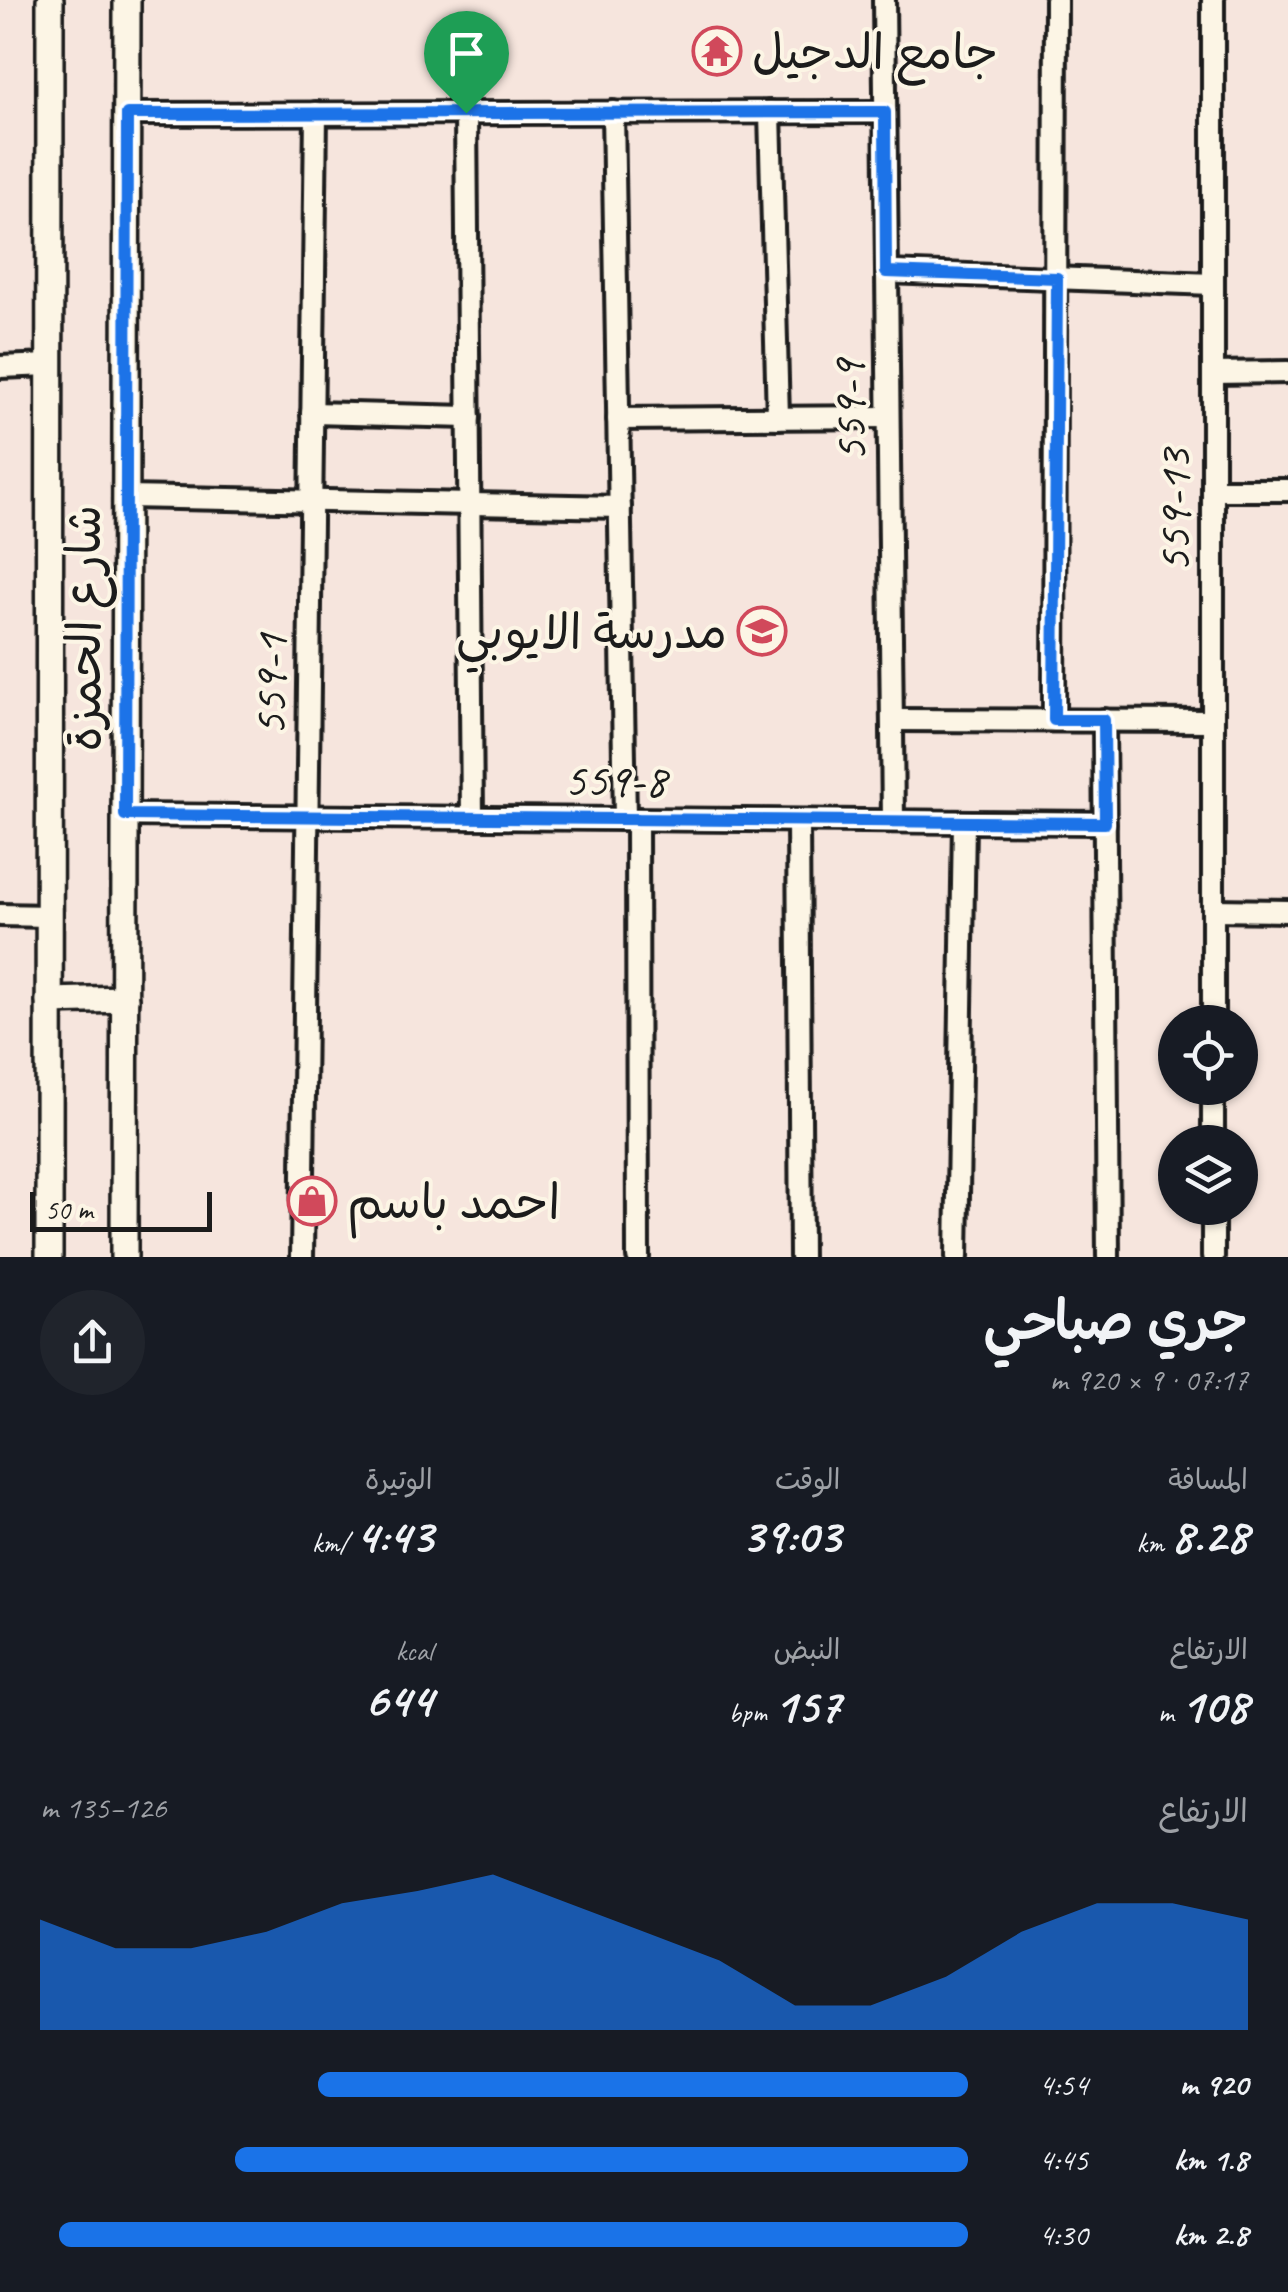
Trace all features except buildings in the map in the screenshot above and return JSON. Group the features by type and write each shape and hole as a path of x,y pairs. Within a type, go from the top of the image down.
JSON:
{"street":[{"name":"شارع الحمزة","path":"48,1257 50,0"},
{"name":"شارع الحمزة","path":"124,1257 127,0"},
{"name":"559-9","path":"884,0 893,821"},
{"path":"1054,720 1056,0"},
{"name":"559-13","path":"1213,0 1213,1005"},
{"path":"613,112 638,1257"},
{"path":"770,112 778,418"},
{"path":"127,114 885,112"},
{"path":"466,113 472,818"},
{"name":"559-1","path":"302,1257 316,114"},
{"path":"886,272 1213,284"},
{"path":"0,367 50,365"},
{"path":"1213,373 1288,372"},
{"path":"312,413 469,417"},
{"path":"618,420 888,417"},
{"path":"1213,490 1288,490"},
{"path":"126,497 620,507"},
{"path":"892,720 1213,722"},
{"path":"1104,720 1108,1257"},
{"name":"559-8","path":"125,815 1105,823"},
{"path":"798,820 801,1257"},
{"path":"958,1257 964,822"},
{"path":"1213,910 1288,911"},
{"path":"0,916 49,916"},
{"path":"48,1001 124,998"},
{"path":"1213,1225 1213,1257"}],"place":[{"name":"جامع الدجيل","path":"717,51"},
{"name":"مدرسة الايوبي","path":"762,631"},
{"name":"احمد باسم","path":"312,1201"}],"route":[{"path":"885,112 886,272 1057,278 1054,720 1104,720 1105,823 125,815 127,114 466,113 885,112"}]}
